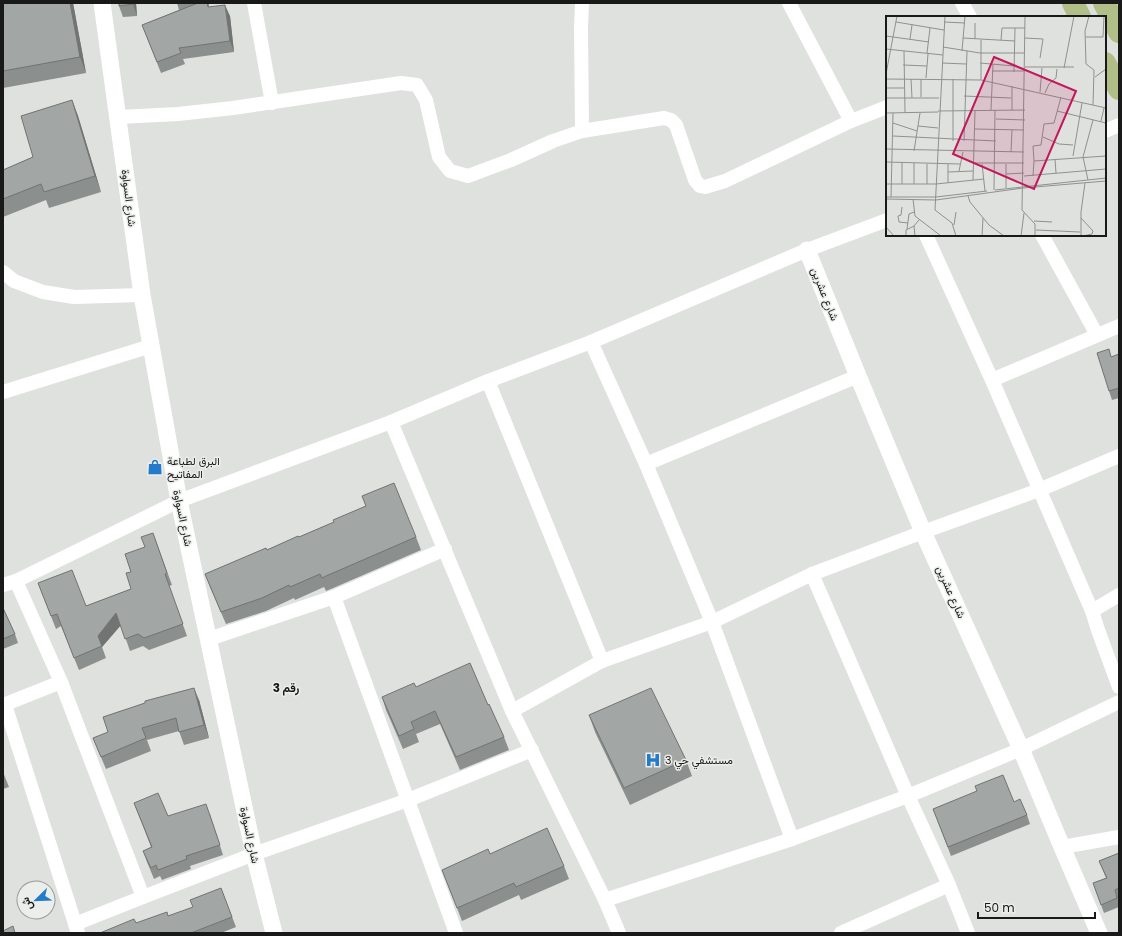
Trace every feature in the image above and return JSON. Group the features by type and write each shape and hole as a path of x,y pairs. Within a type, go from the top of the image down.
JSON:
{"main road":[{"path":"1073,3 1080,16"},
{"path":"1104,3 1119,32"},
{"path":"1106,65 1119,89"}],"street":[{"name":"شارع السواوة","path":"102,3 119,117 142,295 179,501 254,854 274,933"},
{"path":"254,3 272,103"},
{"path":"582,3 582,131"},
{"path":"789,3 851,121"},
{"path":"962,3 969,16"},
{"path":"119,117 178,114 272,103 401,83 417,85 426,100 439,158 450,171 468,176 582,131 664,118 671,120 676,125 695,180 700,186 704,187 725,180 851,121 886,107"},
{"path":"1106,131 1119,125"},
{"path":"143,897 61,682 10,583 179,501 391,422 488,381 591,342 807,250 886,220"},
{"path":"926,236 992,380 1092,610 1119,687"},
{"path":"1043,236 1097,335"},
{"name":"شارع عشرين","path":"807,250 924,532 1021,749 1099,933"},
{"path":"3,272 14,281 44,292 74,297 142,295"},
{"path":"992,380 1119,326"},
{"path":"591,342 646,464 712,622 792,839"},
{"path":"3,392 151,346"},
{"path":"646,464 858,376"},
{"path":"488,381 602,661"},
{"path":"391,422 512,711 605,900 619,933"},
{"path":"512,711 602,661 712,622 812,574 1039,490 1119,456"},
{"path":"209,639 334,596 445,549"},
{"path":"812,574 908,796 949,885 968,933"},
{"path":"1092,610 1119,595"},
{"path":"334,596 456,933"},
{"path":"61,682 4,705 77,929 143,897 254,854 408,800 532,750"},
{"path":"605,900 792,839 908,796 1021,749 1119,702"},
{"path":"1062,847 1119,837"},
{"path":"841,933 949,885"}],"building":[{"path":"3,3 70,3 80,57 3,71"},
{"path":"119,3 133,3 133,4 119,6"},
{"path":"198,3 207,3 208,7 225,5 230,41 179,48 181,53 157,62 142,25"},
{"path":"72,100 95,176 44,192 41,184 3,199 3,170 33,157 21,116"},
{"path":"1109,349 1111,357 1119,354 1119,388 1109,391 1097,353"},
{"path":"394,483 416,537 322,578 320,574 290,587 289,585 262,598 221,612 205,574 266,548 267,550 334,522 333,520 366,506 362,496"},
{"path":"153,533 167,573 165,574 183,624 144,638 138,634 125,639 116,613 98,636 102,646 74,658 57,614 51,616 38,583 72,570 86,606 131,589 126,573 131,572 125,554 145,547 141,537"},
{"path":"3,608 15,634 3,639"},
{"path":"470,663 504,737 456,757 435,711 411,722 414,729 399,736 382,697 414,683 416,687"},
{"path":"194,688 204,725 179,732 176,718 142,728 146,738 101,757 93,738 108,732 103,717 145,703 145,701"},
{"path":"651,688 686,760 624,788 589,715"},
{"path":"1003,775 1014,802 1020,799 1027,815 948,847 933,809 977,791 975,786"},
{"path":"158,793 168,816 206,804 220,845 186,856 187,859 158,870 156,865 151,868 143,851 152,847 134,803"},
{"path":"547,828 564,866 516,887 514,883 457,908 442,870 488,849 490,854"},
{"path":"1119,853 1119,888 1115,890 1117,898 1101,905 1093,883 1107,878 1099,861"},
{"path":"221,888 232,917 191,933 100,933 134,919 136,923 167,912 168,916 193,907 190,900"},
{"path":"13,926 15,933 3,933 3,931"}],"place":[{"name":"البرق لطباعة المفاتيح","path":"155,467"},
{"name":"مستشفي حي 3","path":"653,760"}],"district":[{"name":"رقم 3","path":"286,687"}]}
